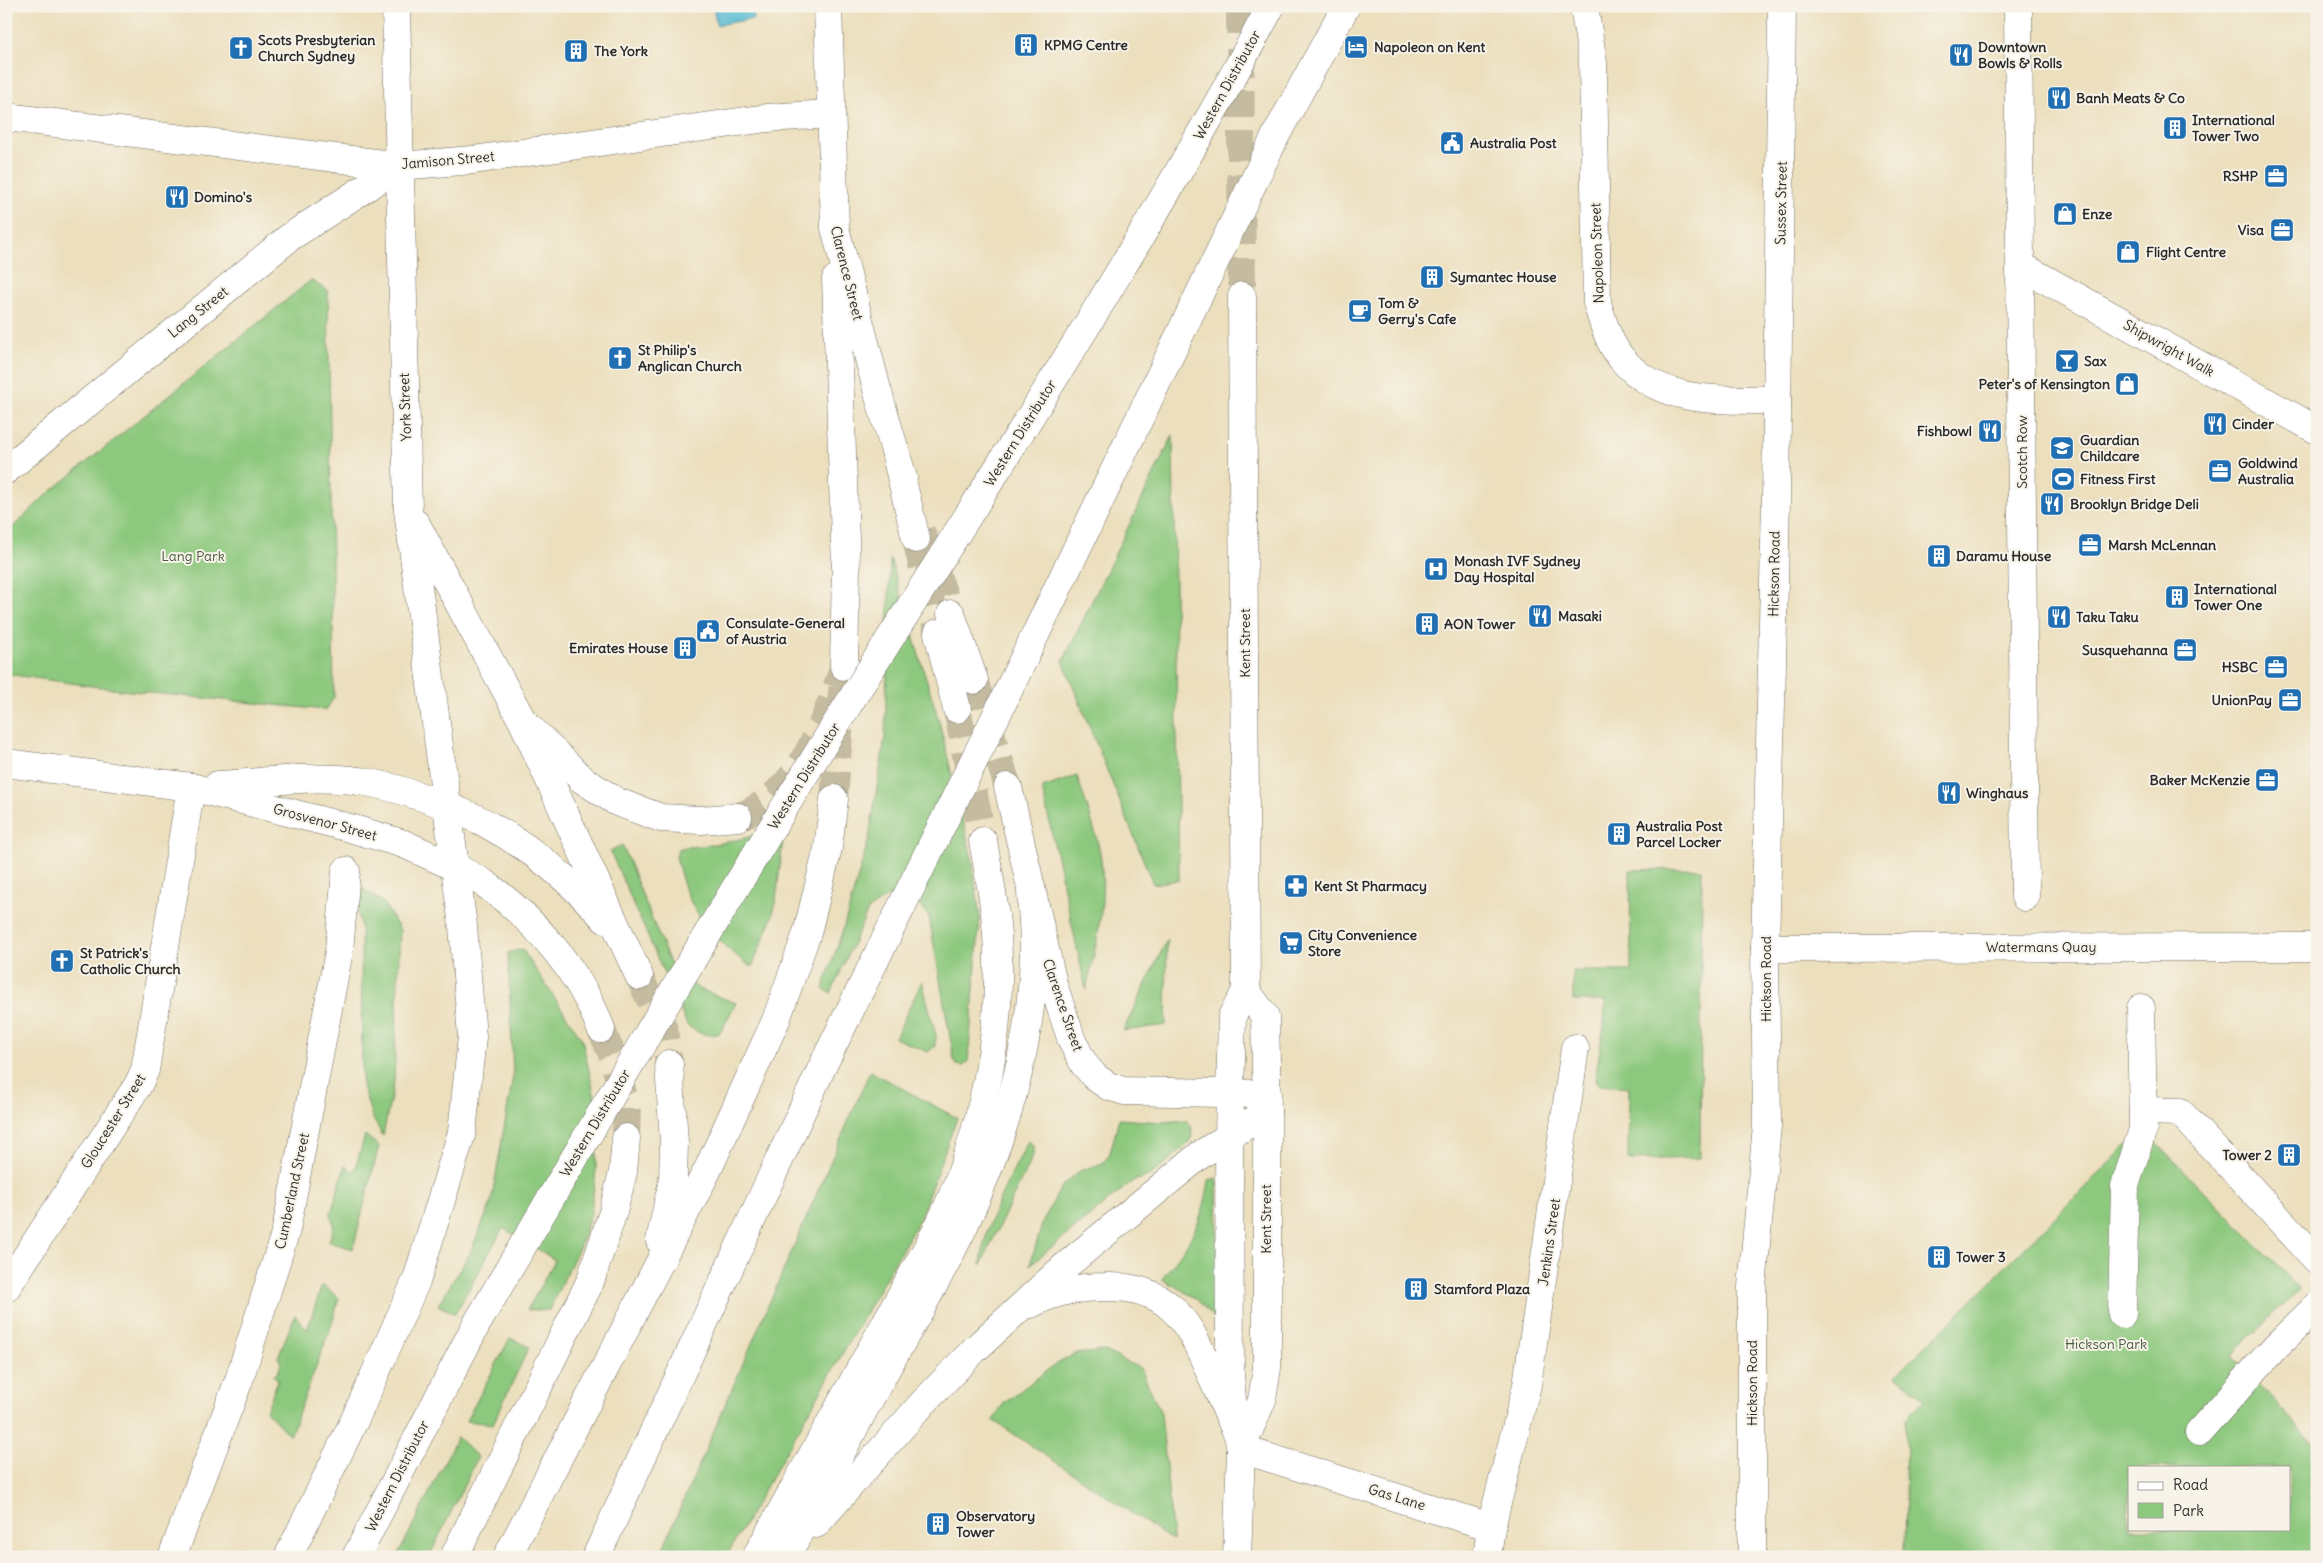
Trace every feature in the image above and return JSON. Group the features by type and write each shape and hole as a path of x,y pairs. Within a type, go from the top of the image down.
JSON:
{"main road":[{"name":"York Street","path":"288,1557 356,1417 417,1279 462,1132 472,1037 463,926 408,510 396,6"},
{"name":"Clarence Street","path":"828,6 835,228 918,535"},
{"name":"Western Distributor","path":"356,1557 476,1325 692,959 1124,264 1236,71 1271,6"},
{"path":"596,1557 824,1063 998,710 1276,135 1346,6"},
{"name":"Napoleon Street","path":"1584,6 1593,63 1597,303 1609,337 1622,359 1647,381 1672,394 1698,399 1777,400"},
{"name":"Sussex Street","path":"1777,400 1782,6"},
{"name":"Scotch Row","path":"2018,6 2025,897"},
{"name":"Jamison Street","path":"6,117 399,166 472,160 767,118 830,114"},
{"name":"Lang Street","path":"6,470 290,237 399,166"},
{"path":"835,228 846,569 844,666"},
{"name":"Shipwright Walk","path":"2021,266 2317,430"},
{"name":"Kent Street","path":"1237,1557 1239,1441 1230,1374 1229,1135 1232,1016 1246,991 1242,296"},
{"name":"Hickson Road","path":"1752,1557 1752,1288 1767,1126 1765,948 1777,400"},
{"path":"408,510 522,720 638,976"},
{"path":"957,709 945,623 974,680"},
{"path":"522,720 583,780 617,802 661,818 701,820 738,817"},
{"name":"Grosvenor Street","path":"6,763 191,787 359,830 404,844 455,867 488,886 527,920 559,955 578,984 601,1030"},
{"name":"Grosvenor Street","path":"191,787 333,779 358,780 403,790 447,806 492,826 556,872 615,929 626,951"},
{"name":"Gloucester Street","path":"6,1288 138,1085 145,1070 191,787"},
{"name":"Clarence Street","path":"1008,787 1053,984 1072,1041 1088,1071 1108,1086 1124,1091 1230,1094 1267,1103"},
{"path":"508,1557 529,1512 708,1170 776,1020 807,933 828,848 834,799"},
{"path":"756,1557 932,1239 961,1176 977,1121 996,1021 997,936 983,840"},
{"name":"Cumberland Street","path":"172,1557 239,1380 286,1230 339,951 346,871"},
{"path":"786,1557 943,1268 963,1229 988,1171 1010,1108 1022,1058 1034,956 1031,892"},
{"name":"Watermans Quay","path":"1765,948 2317,947"},
{"name":"Kent Street","path":"1239,1441 1257,1414 1266,1379 1267,1103 1264,1016 1246,991"},
{"path":"2122,1314 2124,1186 2143,1130 2141,1008"},
{"name":"Jenkins Street","path":"1492,1527 1527,1385 1575,1048"},
{"path":"607,1364 660,1242 672,1188 674,1143 669,1064"},
{"path":"786,1557 922,1404 974,1350 1063,1268 1200,1155 1229,1135 1267,1103"},
{"path":"2142,1111 2180,1112 2317,1260"},
{"path":"454,1557 590,1282 615,1204 622,1172 626,1138"},
{"path":"1016,1311 1046,1297 1096,1287 1133,1289 1163,1300 1180,1314 1193,1334 1239,1441"},
{"path":"2199,1432 2275,1347 2317,1306"},
{"name":"Gas Lane","path":"1239,1441 1492,1527"},
{"path":"1486,1557 1492,1527"}],"green space":[{"name":"Lang Park","path":"311,280 328,291 334,697 326,710 120,690 6,674 6,534 44,497"},
{"path":"1173,435 1179,880 1153,884 1063,661"},
{"path":"890,559 939,721 972,858 980,918 968,1062 963,1066 957,1065 954,1060 929,917 916,901 891,894 868,910 831,993 823,989 844,926 869,838 885,737"},
{"path":"1077,776 1100,853 1103,887 1100,922 1086,990 1042,788"},
{"path":"784,830 776,902 770,924 752,967 736,956 720,941 699,916 685,889 676,856 678,849 686,847 711,845"},
{"path":"622,845 670,963 699,989 736,1003 720,1033 703,1034 687,1025 610,851"},
{"path":"1702,869 1700,1158 1628,1160 1629,1088 1600,1085 1595,1080 1604,1024 1605,1001 1573,1001 1573,971 1631,971 1630,870"},
{"path":"354,883 383,902 400,930 394,1082 383,1136 373,1119 362,1086 361,928 352,886"},
{"path":"1167,940 1166,1025 1123,1031"},
{"path":"522,949 582,1039 596,1102 596,1170 591,1213 580,1246 549,1310 527,1310 555,1260 503,1228 455,1314 438,1305 470,1253 491,1203 513,1076 508,953"},
{"path":"922,981 936,1036 935,1046 928,1052 895,1038"},
{"path":"870,1071 957,1118 920,1218 726,1557 659,1557"},
{"path":"1119,1119 1162,1122 1186,1120 1192,1128 1191,1141 1156,1171 1141,1179 1134,1180 1030,1265 1043,1221 1061,1187 1080,1171 1103,1163 1110,1153"},
{"name":"Hickson Park","path":"2143,1129 2300,1289 2231,1355 2317,1447 2317,1557 1904,1557 1906,1418 1925,1399 1896,1376"},
{"path":"365,1135 379,1146 353,1249 329,1242 334,1224 330,1216 345,1166 354,1172"},
{"path":"1028,1141 1033,1145 1033,1155 981,1265 983,1249 992,1217"},
{"path":"1217,1178 1218,1317 1214,1318 1195,1298 1162,1279 1193,1233 1203,1209 1209,1180"},
{"path":"322,1285 339,1298 332,1324 290,1436 266,1411 278,1380 273,1375 278,1373 281,1363 278,1357 295,1315 307,1330"},
{"path":"510,1338 529,1347 493,1424 466,1421"},
{"path":"1105,1351 1141,1369 1161,1413 1173,1541 993,1420 1004,1403 1053,1366 1075,1354"},
{"path":"457,1437 478,1457 429,1557 397,1557"}],"water":[{"path":"713,6 752,6 754,19 716,25"}],"tunnel":[{"path":"1240,6 1242,296"},
{"path":"921,531 951,614"},
{"path":"916,539 938,633"},
{"path":"738,817 760,806 778,792 794,774 807,755 818,733 844,666"},
{"path":"834,799 844,666"},
{"path":"974,680 1008,787"},
{"path":"957,709 983,841"},
{"path":"639,976 664,1029 669,1064"},
{"path":"601,1029 612,1054 627,1108 626,1138"}],"place":[{"name":"KPMG Centre","path":"1026,45"},
{"name":"Napoleon on Kent","path":"1356,47"},
{"name":"Scots Presbyterian Church Sydney","path":"241,48"},
{"name":"The York","path":"576,51"},
{"name":"Downtown Bowls & Rolls","path":"1961,55"},
{"name":"Banh Meats & Co","path":"2059,98"},
{"name":"International Tower Two","path":"2175,128"},
{"name":"Australia Post","path":"1452,143"},
{"name":"RSHP","path":"2276,176"},
{"name":"Domino's","path":"177,197"},
{"name":"Enze","path":"2065,214"},
{"name":"Visa","path":"2282,230"},
{"name":"Flight Centre","path":"2128,252"},
{"name":"Symantec House","path":"1432,277"},
{"name":"Tom & Gerry's Cafe","path":"1360,311"},
{"name":"St Philip's Anglican Church","path":"620,358"},
{"name":"Sax","path":"2067,361"},
{"name":"Peter's of Kensington","path":"2127,384"},
{"name":"Cinder","path":"2215,424"},
{"name":"Fishbowl","path":"1990,431"},
{"name":"Guardian Childcare","path":"2062,448"},
{"name":"Goldwind Australia","path":"2220,471"},
{"name":"Fitness First","path":"2063,479"},
{"name":"Brooklyn Bridge Deli","path":"2052,504"},
{"name":"Marsh McLennan","path":"2090,545"},
{"name":"Daramu House","path":"1939,556"},
{"name":"Monash IVF Sydney Day Hospital","path":"1436,569"},
{"name":"International Tower One","path":"2177,597"},
{"name":"Masaki","path":"1540,616"},
{"name":"Taku Taku","path":"2059,617"},
{"name":"AON Tower","path":"1427,624"},
{"name":"Consulate-General of Austria","path":"708,631"},
{"name":"Emirates House","path":"685,648"},
{"name":"Susquehanna","path":"2185,650"},
{"name":"HSBC","path":"2276,667"},
{"name":"UnionPay","path":"2290,700"},
{"name":"Baker McKenzie","path":"2267,780"},
{"name":"Winghaus","path":"1949,793"},
{"name":"Australia Post Parcel Locker","path":"1619,834"},
{"name":"Kent St Pharmacy","path":"1296,886"},
{"name":"City Convenience Store","path":"1291,943"},
{"name":"St Patrick's Catholic Church","path":"62,961"},
{"name":"Tower 2","path":"2289,1155"},
{"name":"Tower 3","path":"1939,1257"},
{"name":"Stamford Plaza","path":"1416,1289"},
{"name":"Observatory Tower","path":"938,1524"}]}
